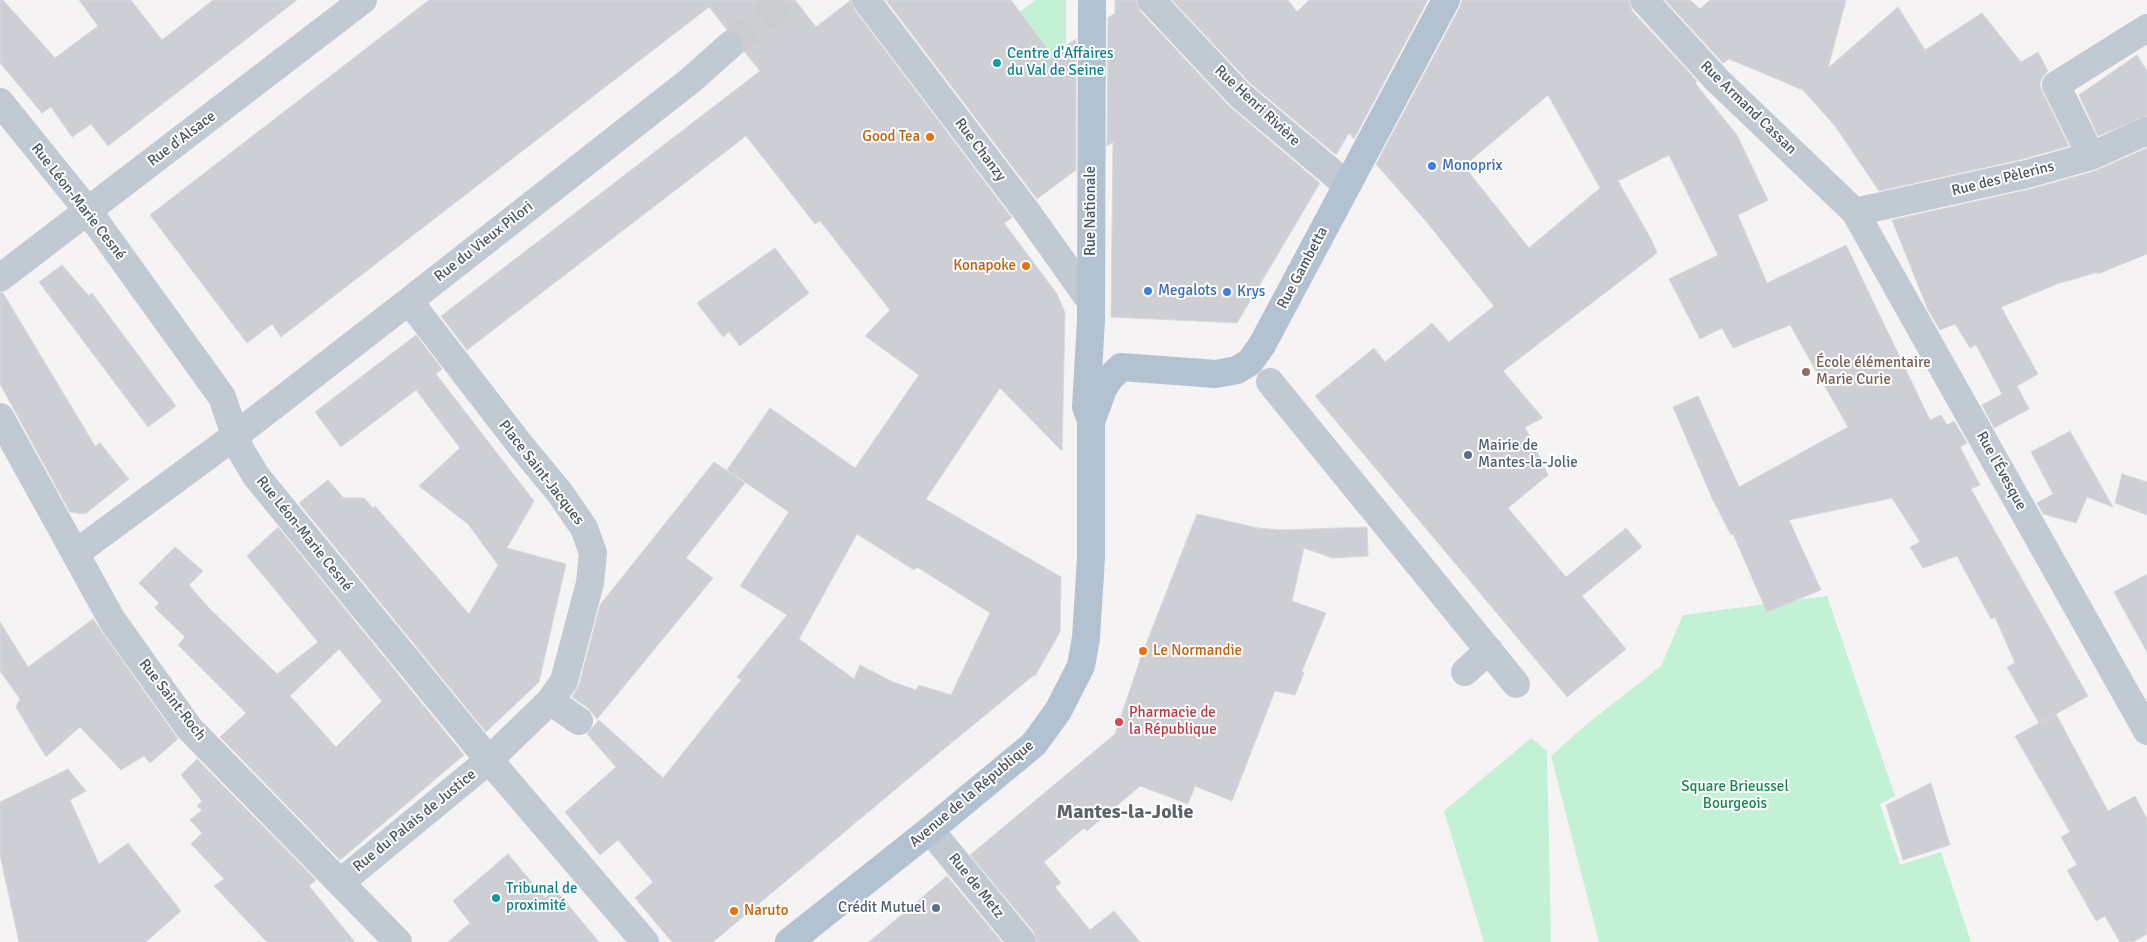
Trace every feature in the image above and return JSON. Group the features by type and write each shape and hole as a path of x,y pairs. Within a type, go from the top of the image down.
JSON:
{"main road":[{"name":"Rue Nationale","path":"1091,422 1086,407 1091,311 1092,0"},
{"name":"Rue Gambetta","path":"1121,366 1216,374 1237,370 1250,362 1262,345 1446,0"},
{"path":"1091,311 1100,343 1121,366 1103,389 1091,422"},
{"name":"Avenue de la République","path":"788,942 930,830 1034,744 1058,711 1081,666 1089,610 1091,422"}],"street":[{"name":"Rue d'Alsace","path":"0,278 363,0"},
{"name":"Rue Chanzy","path":"866,0 1027,212 1091,311"},
{"name":"Rue Henri Rivière","path":"1151,0 1240,95 1347,185"},
{"name":"Rue Armand Cassan","path":"1644,0 1718,81 1856,212"},
{"path":"2091,156 2056,86 2147,28"},
{"name":"Rue du Vieux Pilori","path":"76,553 238,442 409,301 691,80 729,46"},
{"name":"Rue Léon-Marie Cesné","path":"0,102 88,211 222,397 238,442 256,476 490,760 645,942"},
{"name":"Rue des Pèlerins","path":"1856,212 2028,174 2091,156 2147,131"},
{"name":"Rue l'Évesque","path":"1856,212 2147,731"},
{"name":"Place Saint-Jacques","path":"409,301 521,446 560,493 584,528 593,554 590,583 564,681 550,701 490,760"},
{"path":"1270,382 1516,684"},
{"name":"Rue Saint-Roch","path":"0,417 112,620 189,728 398,942"},
{"path":"1466,672 1489,650"},
{"path":"550,701 579,721"},
{"name":"Rue du Palais de Justice","path":"341,882 490,760"},
{"name":"Rue de Metz","path":"930,830 1022,942"}],"green space":[{"path":"1035,0 1066,0 1066,46 1052,55 1020,12"},
{"name":"Square Brieussel Bourgeois","path":"1827,596 1895,796 1880,804 1900,865 1941,852 1971,942 1599,942 1551,756 1587,724 1661,666 1683,615"},
{"path":"1531,738 1547,751 1551,942 1484,942 1444,811"}],"building":[{"path":"0,0 3,0 55,58 98,26 79,0 131,0 162,40 213,0 297,0 108,146 91,124 72,137 51,107 42,113 0,63"},
{"path":"429,0 795,0 816,27 851,0 854,9 1012,218 1004,223 1057,294 1065,313 1062,451 1000,388 926,499 1061,577 1060,632 1035,676 927,763 713,942 672,942 635,898 653,882 618,840 600,855 565,812 616,767 587,734 599,720 663,778 741,680 737,677 787,615 740,586 789,512 727,470 770,408 855,468 919,375 865,336 890,310 820,221 815,224 746,136 467,350 441,316 760,71 744,51 744,43 741,36 734,31 728,31 709,7 281,337 272,324 247,343 150,215","holes":["857,534 914,570 917,567 990,613 951,695 919,685 916,690 893,682 860,665 854,679 799,639"]},
{"path":"886,0 1011,0 1052,55 1076,39 1076,170 1037,199"},
{"path":"1115,0 1136,0 1140,11 1229,106 1320,183 1237,323 1111,317 1113,142 1107,146 1108,18 1115,13"},
{"path":"1172,0 1288,0 1297,12 1309,0 1428,0 1354,139 1349,133 1336,155 1251,84"},
{"path":"1462,0 1629,0 1632,11 1697,81 1695,83 1737,135 1768,200 1738,215 1767,283 1846,245 1930,420 1941,415 1947,425 1954,421 1967,443 1960,447 1980,485 1971,489 2088,696 2056,714 2108,811 2135,796 2147,819 2147,934 2133,942 2120,942 2105,916 2096,921 2067,870 2077,865 2061,837 2070,832 2015,736 2052,716 2039,723 2007,667 2015,663 1995,617 1991,619 1957,556 1923,568 1910,547 1920,542 1892,498 1789,520 1821,590 1767,612 1733,534 1731,535 1712,498 1673,407 1698,396 1739,487 1848,427 1790,325 1733,348 1722,328 1700,339 1669,279 1718,255 1669,155 1618,181 1657,253 1503,371 1543,418 1525,427 1548,475 1508,508 1566,577 1626,528 1642,547 1582,596 1626,649 1567,697 1315,396 1374,348 1385,362 1432,323 1449,342 1494,306 1425,220 1376,164","holes":["1548,95 1600,188 1529,248 1464,166"]},
{"path":"1665,0 1690,0 1700,9 1710,0 1846,0 1828,68 1898,7 1925,50 1982,13 2021,62 2038,52 2048,71 2040,84 2042,91 2069,146 2023,159 1879,191 1835,126 1803,90 1729,59 1723,63"},
{"path":"2137,55 2147,71 2147,116 2098,136 2079,95"},
{"path":"2147,148 2147,254 2098,274 2098,272 2057,284 2001,307 2038,374 2017,386 2029,409 1994,428 1982,405 2002,394 1976,345 1970,348 1955,324 1940,330 1928,310 1892,220 2031,189 2095,171"},
{"path":"775,248 809,293 740,346 729,332 723,337 697,303"},
{"path":"62,265 89,296 92,293 176,406 148,427 39,282"},
{"path":"0,293 3,293 95,446 100,443 129,479 85,514 70,512 0,384"},
{"path":"416,335 442,369 436,374 534,501 507,548 566,564 539,682 486,732 299,503 328,480 344,498 364,498 373,508 375,506 469,614 498,565 468,524 419,486 460,448 416,390 341,447 315,412"},
{"path":"2070,431 2113,507 2087,497 2076,523 2043,514 2037,503 2053,494 2031,452"},
{"path":"714,462 745,483 686,558 713,578 597,719 588,708 572,697 579,685 600,605"},
{"path":"2122,474 2147,482 2147,515 2115,503"},
{"path":"1197,514 1258,528 1282,530 1367,527 1368,556 1332,558 1304,548 1292,601 1326,613 1302,671 1304,673 1295,695 1275,691 1232,801 1195,786 1188,804 1140,786 1087,831 1084,828 1044,862 1061,883 1055,887 1090,930 1114,911 1140,942 1037,942 1034,932 970,855 1115,734 1141,657"},
{"path":"278,527 464,755 340,860 220,737 246,713 178,645 185,637 155,608 159,603 139,583 175,547 203,571 189,585 208,607 277,674 318,642 247,556","holes":["339,649 382,701 336,747 290,696"]},
{"path":"2147,574 2147,652 2114,592"},
{"path":"93,619 178,739 150,763 144,756 121,770 80,727 46,757 16,707 20,699 0,671 0,622 28,667"},
{"path":"197,759 316,880 309,886 355,942 267,942 214,886 224,879 191,844 202,833 190,820 202,810 197,806 202,801 181,775"},
{"path":"68,769 86,791 70,800 99,864 128,843 181,911 146,942 19,942 0,855 0,802"},
{"path":"1931,783 1950,845 1903,860 1886,805"},
{"name":"Tribunal de proximité","path":"508,854 545,898 555,889 599,942 448,942 470,923 453,901"},
{"path":"947,876 1002,942 869,942 906,911"}],"tunnel":[{"path":"729,46 785,0"}],"place":[{"name":"Centre d'Affaires du Val de Seine","path":"997,63"},
{"name":"Good Tea","path":"930,137"},
{"name":"Monoprix","path":"1432,166"},
{"name":"Konapoke","path":"1026,266"},
{"name":"Megalots","path":"1148,291"},
{"name":"Krys","path":"1227,292"},
{"name":"École élémentaire Marie Curie","path":"1806,372"},
{"name":"Mairie de Mantes-la-Jolie","path":"1468,455"},
{"name":"Le Normandie","path":"1143,651"},
{"name":"Pharmacie de la République","path":"1119,722"},
{"name":"Tribunal de proximité","path":"496,898"},
{"name":"Crédit Mutuel","path":"936,908"},
{"name":"Naruto","path":"734,911"}],"district":[{"name":"Mantes-la-Jolie","path":"1125,813"}]}
